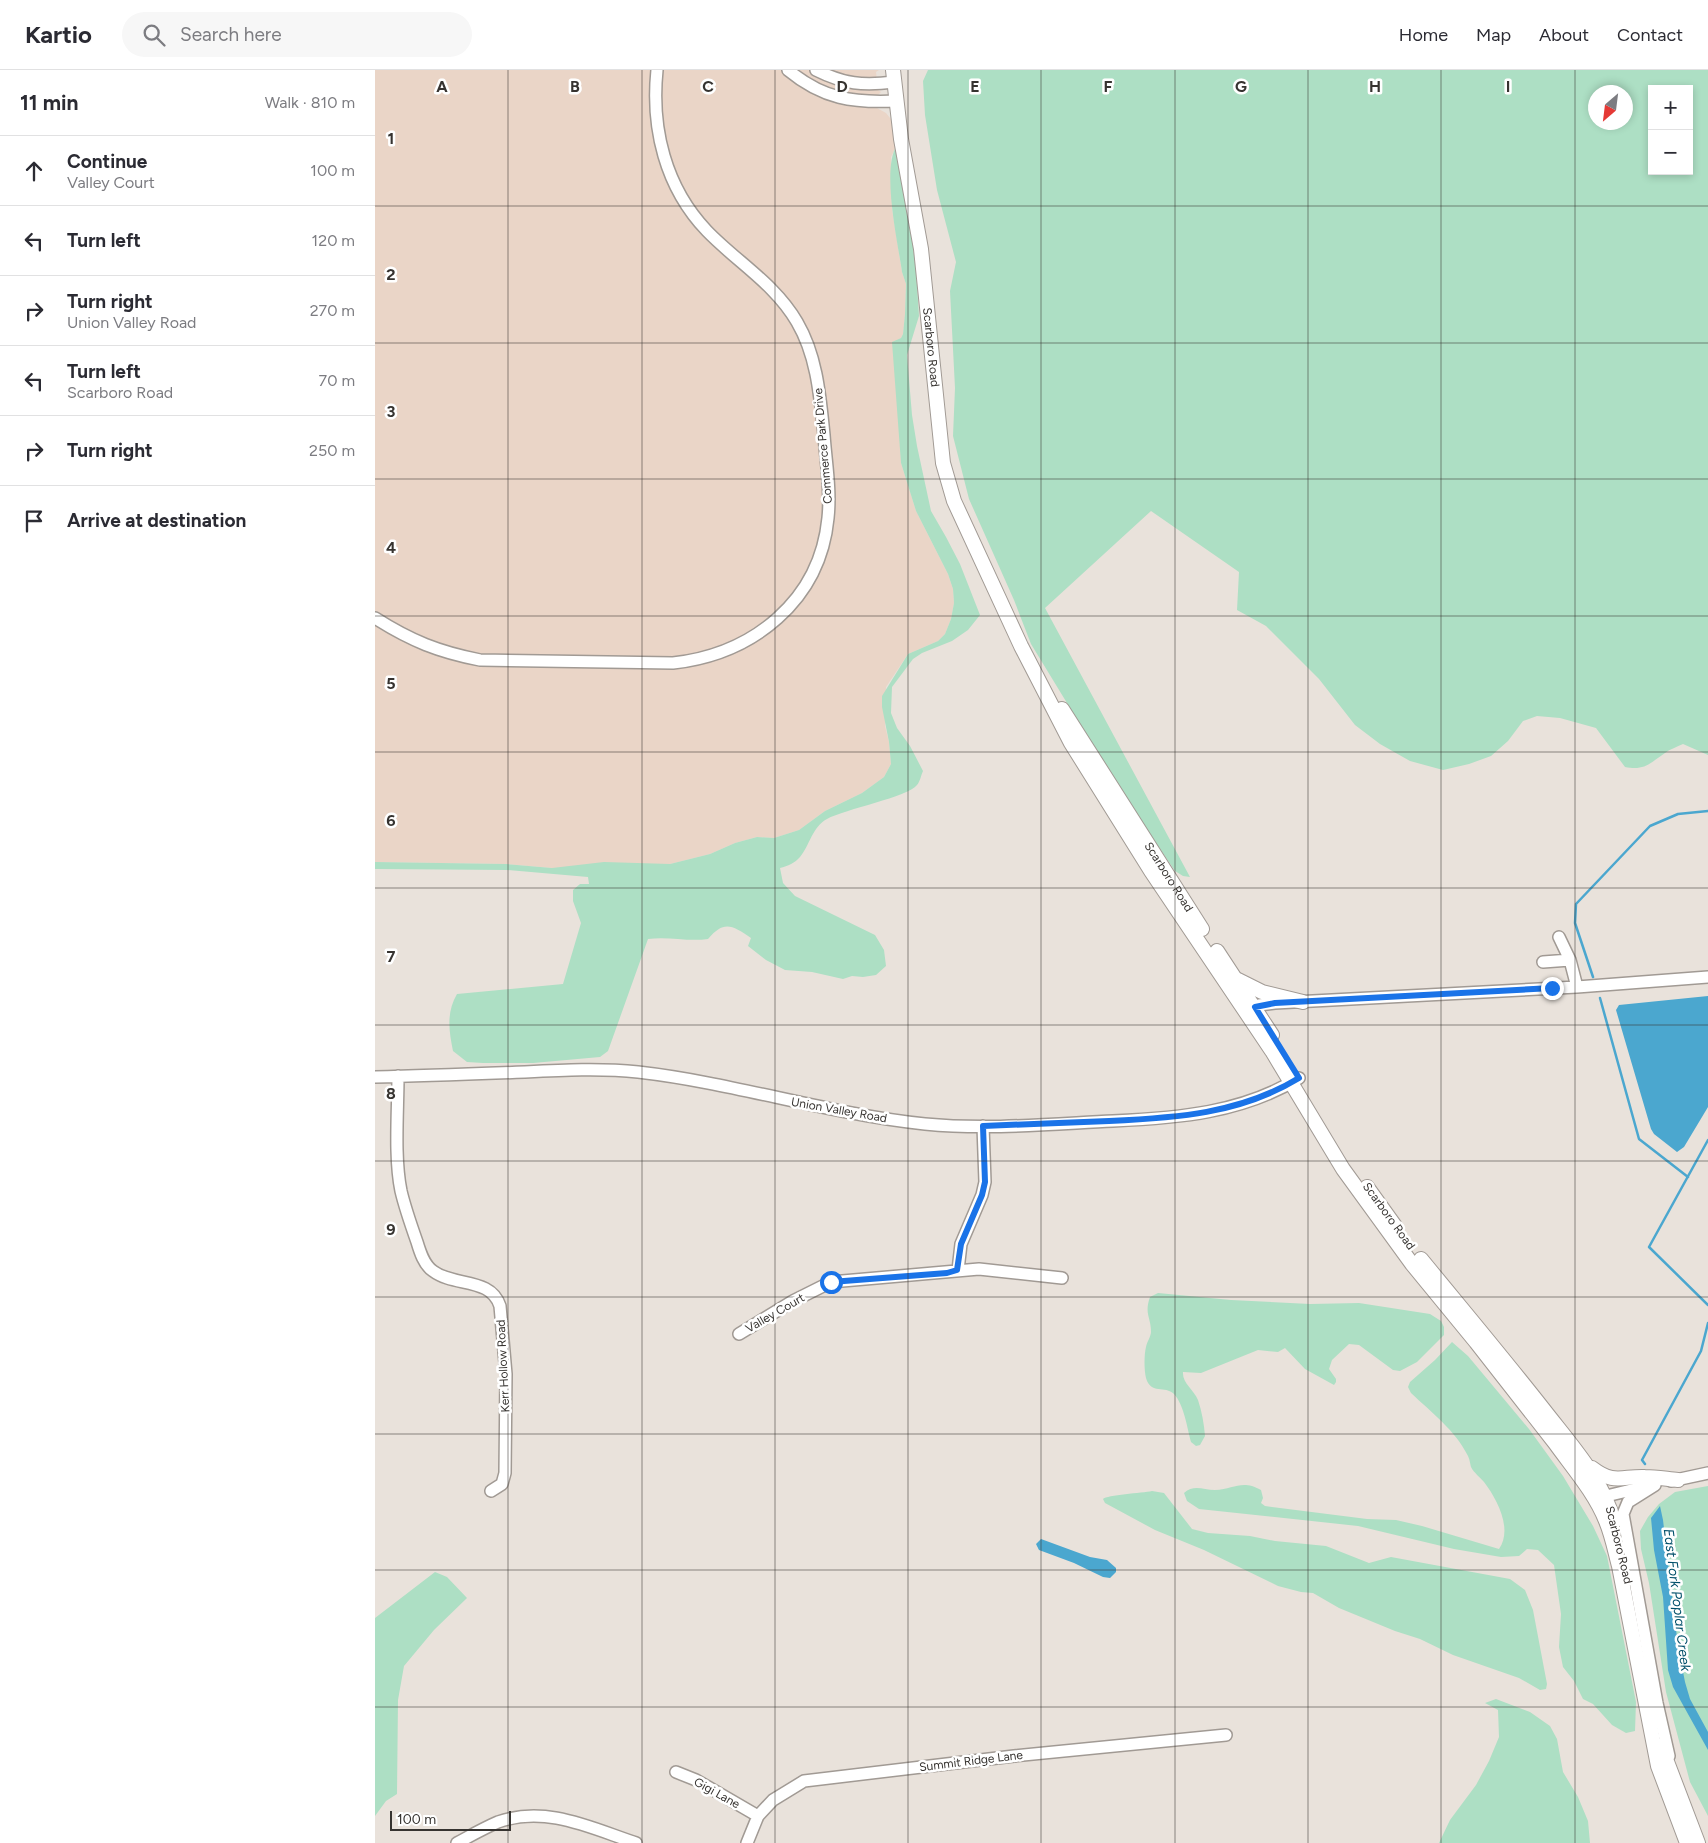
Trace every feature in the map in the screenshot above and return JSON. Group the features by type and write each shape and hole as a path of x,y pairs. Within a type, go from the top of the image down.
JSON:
{"main road":[{"name":"Scarboro Road","path":"893,76 901,139 921,248 937,422 943,463 954,500 1021,646 1071,743 1151,871 1250,1009 1295,1080 1389,1218 1420,1259 1530,1392 1585,1464 1623,1554 1655,1724 1666,1761 1698,1843"},
{"name":"Scarboro Road","path":"1006,613 1110,786 1197,923 1235,978 1250,1009"},
{"path":"1235,978 1261,992 1303,1002"},
{"name":"Scarboro Road","path":"1295,1080 1343,1169 1376,1216 1412,1264 1600,1498 1619,1566 1658,1766 1687,1843"},
{"path":"1585,1464 1603,1476 1614,1479 1627,1480 1644,1477 1678,1480"}],"street":[{"name":"Commerce Park Drive","path":"375,618 395,631 423,645 451,654 480,660 673,663 691,661 721,653 750,639 781,615 809,579 824,543 830,496 818,381 811,351 797,322 774,291 706,230 689,207 673,180 662,154 658,132 655,91 657,70"},
{"path":"788,70 815,89 832,96 860,102 896,101"},
{"path":"816,70 833,79 863,85 893,76"},
{"path":"1559,937 1569,960 1577,987"},
{"path":"1543,962 1569,960"},
{"path":"1250,1009 1275,1003 1577,987 1708,977"},
{"name":"Union Valley Road","path":"375,1077 582,1069 640,1072 879,1117 927,1124 983,1126 1142,1119 1202,1114 1226,1109 1278,1090 1295,1080"},
{"name":"Kerr Hollow Road","path":"398,1076 398,1148 401,1189 423,1258 431,1270 443,1278 490,1290 500,1306 506,1374 505,1473 502,1484 491,1491"},
{"path":"957,1270 961,1244 982,1195 985,1182 983,1126"},
{"name":"Valley Court","path":"739,1334 793,1301 831,1282 979,1269 1062,1278"},
{"path":"1600,1498 1708,1473"},
{"path":"1655,1484 1628,1502 1623,1514 1657,1702 1680,1793"},
{"name":"Summit Ridge Lane","path":"747,1843 758,1816 773,1800 805,1780 1014,1756 1226,1735"},
{"name":"Gigi Lane","path":"676,1772 696,1780 758,1816"},
{"path":"457,1843 499,1822 535,1815 559,1817 636,1843"}],"shaded area":[{"path":"375,70 879,70 876,72 878,90 881,92 877,96 877,108 886,113 894,123 897,145 891,157 892,209 902,272 906,284 903,334 897,340 901,463 916,511 948,574 953,589 954,603 951,619 945,634 938,641 908,654 886,687 885,726 891,764 884,777 862,793 825,811 799,830 774,838 757,837 735,843 710,854 670,864 552,868 506,864 375,862"}],"green space":[{"path":"928,70 1708,70 1708,755 1683,744 1669,750 1642,767 1625,767 1596,728 1560,718 1537,716 1523,721 1508,741 1491,756 1469,764 1443,770 1410,761 1380,744 1355,725 1319,679 1266,626 1237,610 1239,572 1151,511 1045,608 1190,877 1183,876 1175,871 1117,785 1031,644 1014,600 969,499 953,436 955,388 950,291 956,262 937,190 925,115 923,81"},
{"path":"897,145 906,191 916,271 919,316 907,355 912,415 917,446 931,511 960,564 980,615 968,630 952,641 922,653 913,659 892,687 891,713 897,728 910,746 923,771 918,784 902,794 847,811 822,822 798,859 780,868 783,883 795,896 875,935 884,950 886,966 876,975 852,976 843,979 812,972 785,970 766,960 748,946 751,938 739,930 728,926 719,929 708,939 648,939 608,1051 600,1057 533,1063 467,1062 453,1051 450,1036 451,1008 457,994 563,984 581,923 573,901 573,890 580,884 589,884 588,877 507,870 375,869 375,862 506,864 552,868 604,862 670,864 710,854 735,843 757,837 774,838 799,830 825,811 862,793 884,777 891,764 882,696 908,654 938,641 945,634 951,619 954,603 953,589 948,574 916,511 901,463 892,342 901,338 903,334 906,284 897,243 890,188 892,156"},
{"path":"1158,1293 1231,1300 1310,1304 1359,1303 1430,1314 1441,1321 1444,1327 1444,1335 1417,1362 1400,1371 1393,1370 1359,1345 1349,1344 1332,1360 1329,1369 1336,1379 1334,1385 1305,1369 1285,1348 1278,1352 1258,1350 1201,1373 1183,1372 1184,1380 1198,1400 1203,1418 1205,1436 1200,1445 1196,1446 1191,1442 1185,1416 1174,1394 1170,1391 1151,1386 1146,1378 1145,1354 1151,1332 1148,1308 1150,1297"},
{"path":"1452,1342 1468,1356 1529,1429 1563,1476 1593,1526 1607,1556 1636,1702 1635,1731 1626,1733 1612,1725 1593,1704 1583,1699 1574,1681 1563,1667 1559,1647 1561,1614 1554,1565 1538,1550 1527,1549 1519,1556 1501,1557 1454,1549 1358,1526 1199,1509 1187,1501 1184,1493 1191,1489 1215,1490 1248,1485 1261,1490 1263,1498 1261,1503 1265,1506 1367,1519 1396,1520 1499,1549 1503,1541 1504,1523 1494,1497 1472,1469 1468,1456 1457,1438 1411,1393 1408,1387 1410,1382"},
{"path":"1708,1486 1708,1816 1690,1782 1666,1692 1649,1583 1641,1549 1640,1531 1648,1517 1659,1504 1675,1492"},
{"path":"1152,1491 1164,1493 1192,1529 1208,1533 1250,1536 1275,1541 1326,1546 1369,1563 1391,1557 1510,1579 1525,1590 1533,1610 1547,1684 1546,1689 1540,1690 1519,1678 1453,1655 1420,1639 1339,1608 1313,1593 1278,1586 1204,1550 1155,1530 1105,1503 1103,1499 1118,1495"},
{"path":"435,1572 447,1577 467,1598 434,1630 404,1666 398,1700 397,1794 386,1801 375,1816 375,1618"},
{"path":"1496,1699 1530,1712 1550,1726 1557,1739 1563,1772 1578,1797 1588,1821 1590,1843 1439,1843 1450,1820 1476,1785 1499,1737 1498,1710 1485,1703"}],"water":[{"path":"1708,996 1708,1107 1684,1147 1677,1152 1654,1134 1651,1129 1616,1010 1619,1005"},
{"name":"East Fork Poplar Creek","path":"1660,1506 1678,1646 1685,1682 1690,1699 1708,1732 1708,1750 1673,1687 1668,1670 1663,1597 1654,1550 1651,1518"},
{"path":"1041,1539 1090,1557 1107,1560 1116,1568 1116,1572 1110,1578 1103,1577 1074,1563 1039,1550 1036,1544"}],"waterway":[{"name":"East Fork Poplar Creek","path":"1593,977 1575,923 1576,904 1650,826 1678,814 1708,811"},
{"name":"East Fork Poplar Creek","path":"1600,998 1639,1139 1688,1177"},
{"name":"East Fork Poplar Creek","path":"1708,1140 1649,1247 1708,1305"},
{"name":"East Fork Poplar Creek","path":"1645,1464 1642,1460 1701,1351 1708,1323"}],"route":[{"path":"831,1282 947,1273 957,1270 961,1244 982,1195 985,1182 983,1126 1142,1119 1202,1114 1226,1109 1278,1090 1299,1078 1255,1007 1259,1005 1552,988"}]}
